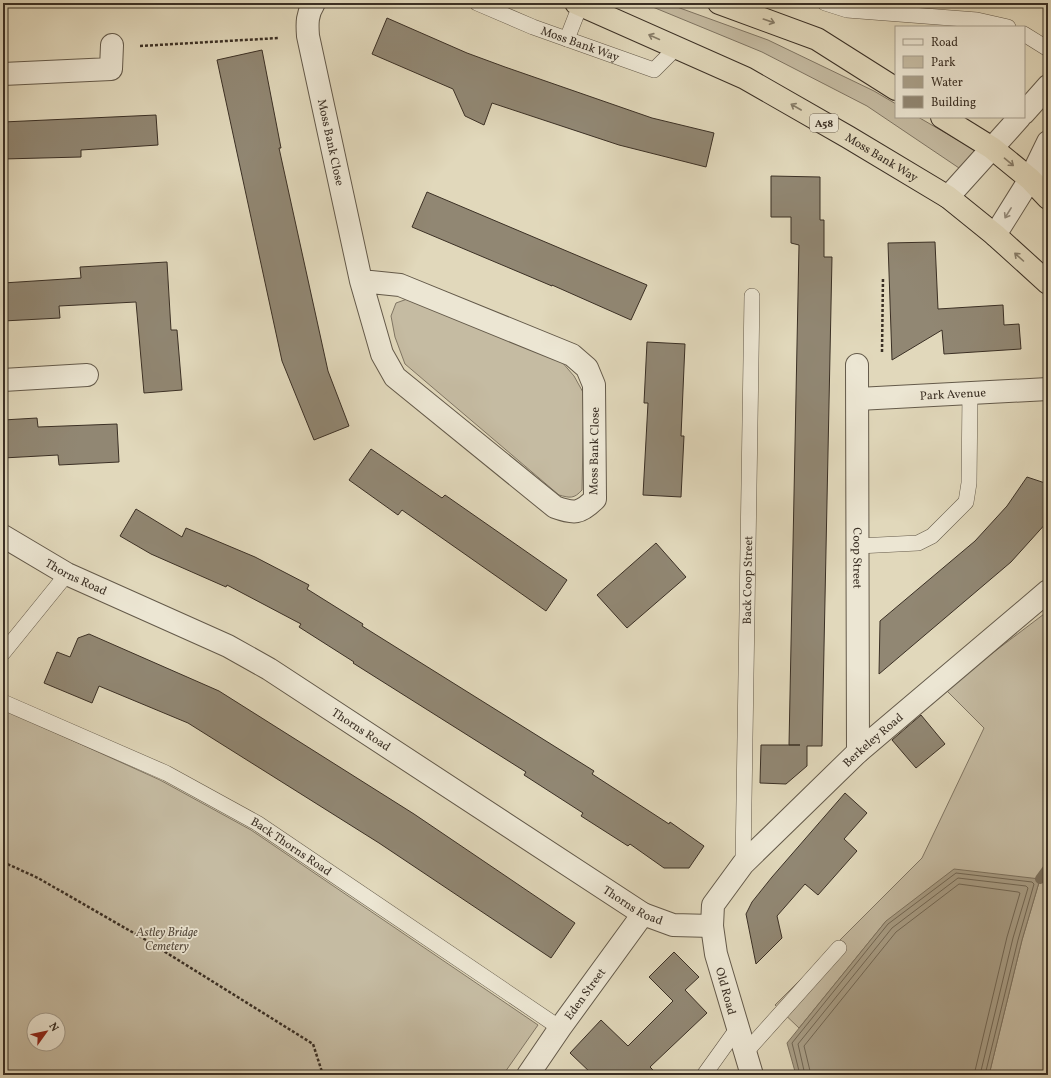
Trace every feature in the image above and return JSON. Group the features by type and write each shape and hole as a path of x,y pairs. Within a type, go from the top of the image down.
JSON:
{"highway":[{"path":"719,3 817,39 895,88"},
{"name":"Moss Bank Way","path":"579,4 745,78 948,197 995,235 1048,283"},
{"path":"944,118 992,148 1030,179 1048,198"}],"street":[{"name":"Moss Bank Close","path":"314,3 309,11 307,23 308,36 361,281 382,354 394,377 555,508 570,513 584,510 595,499 594,385 586,368 572,355 400,285 361,281"},
{"path":"3,74 111,69 112,46"},
{"path":"1025,112 1048,86"},
{"path":"948,197 1019,118"},
{"path":"995,235 1030,179 1048,142"},
{"name":"Coop Street","path":"857,364 858,752"},
{"path":"3,380 87,374"},
{"name":"Park Avenue","path":"858,399 1048,389"},
{"name":"Thorns Road","path":"3,536 67,574 228,646 270,669 643,914 673,925 713,916"},
{"name":"Berkeley Road","path":"713,916 743,864 858,752 1048,591"},
{"name":"Eden Street","path":"528,1075 560,1028 643,914"},
{"name":"Old Road","path":"713,916 716,954 744,1053 752,1075"}],"lane":[{"name":"Moss Bank Way","path":"477,3 567,39 654,70 676,47"},
{"path":"825,3 847,10 976,20 1003,26"},
{"path":"567,39 579,4"},
{"path":"1025,35 1048,49"},
{"name":"Back Coop Street","path":"743,864 752,296"},
{"path":"858,546 918,543 932,536 966,502 969,483 970,394"},
{"path":"3,653 67,574"},
{"name":"Back Thorns Road","path":"3,702 166,773 257,823 560,1028"},
{"path":"744,1053 839,948"},
{"path":"704,1075 737,1028"}],"path":[{"path":"112,46 308,36"},
{"path":"857,364 883,351 883,277"},
{"path":"1048,344 1045,348 1048,358"},
{"path":"3,862 38,878 146,940 314,1044 324,1075"}],"green space":[{"path":"643,3 666,3 768,40 874,91 895,103 895,118 920,118 975,150 975,162 959,168 867,106 762,52"},
{"path":"410,298 561,361 574,376 584,394 582,490 577,495 566,497 559,495 405,364 395,337 391,316 396,303"},
{"path":"1048,611 1047,1075 989,1075 1022,940 1040,879 886,921 799,1028 775,1005 922,858 984,728 945,689"},
{"name":"Astley Bridge Cemetery","path":"3,709 160,780 251,830 538,1025 503,1075 3,1075"}],"water":[{"path":"954,869 1040,879 1022,940 989,1075 796,1075 787,1043 886,921"}],"building":[{"path":"387,18 467,53 505,67 652,118 714,133 706,167 619,145 492,103 484,125 465,116 453,89 372,54"},
{"path":"262,50 281,148 279,148 328,371 349,426 314,440 282,361 217,60"},
{"path":"156,115 158,145 81,150 81,157 3,159 3,122"},
{"path":"771,176 820,177 820,220 824,220 824,257 832,257 822,746 807,746 807,766 786,784 760,783 761,745 789,745 799,245 791,243 791,217 771,217"},
{"path":"427,192 647,285 631,320 552,285 412,227"},
{"path":"935,242 938,309 1003,305 1004,325 1019,324 1021,349 944,354 942,330 892,360 888,243"},
{"path":"167,262 171,330 177,330 182,390 144,393 136,302 59,306 60,318 3,321 3,283 81,278 80,267"},
{"path":"647,342 685,344 681,436 684,436 681,497 643,495 648,403 644,403"},
{"path":"37,418 38,427 117,424 119,462 59,465 58,455 3,458 3,420"},
{"path":"371,449 442,498 445,495 567,580 546,611 402,510 398,515 349,480"},
{"path":"1027,477 1048,484 1048,521 1011,562 879,674 880,621 975,541 1007,506"},
{"path":"136,509 182,537 186,528 255,557 309,585 307,589 363,624 362,626 594,771 592,774 669,824 670,822 704,846 689,868 664,868 630,844 628,846 581,816 583,813 524,775 526,772 353,663 354,662 299,627 301,624 227,585 226,587 151,554 120,536"},
{"path":"656,543 686,577 627,628 597,595"},
{"path":"89,634 219,691 414,814 575,923 551,958 379,843 188,723 99,686 92,703 44,683 57,652 70,657 78,638"},
{"path":"921,715 945,744 916,768 892,740"},
{"path":"845,793 867,813 844,839 857,851 818,895 805,884 777,916 782,938 756,964 746,914 752,902"},
{"path":"674,952 699,977 685,990 707,1013 650,1067 658,1075 593,1075 570,1053 601,1020 628,1046 673,1001 649,977"}],"waterway":[{"path":"1040,879 1048,868"}]}
